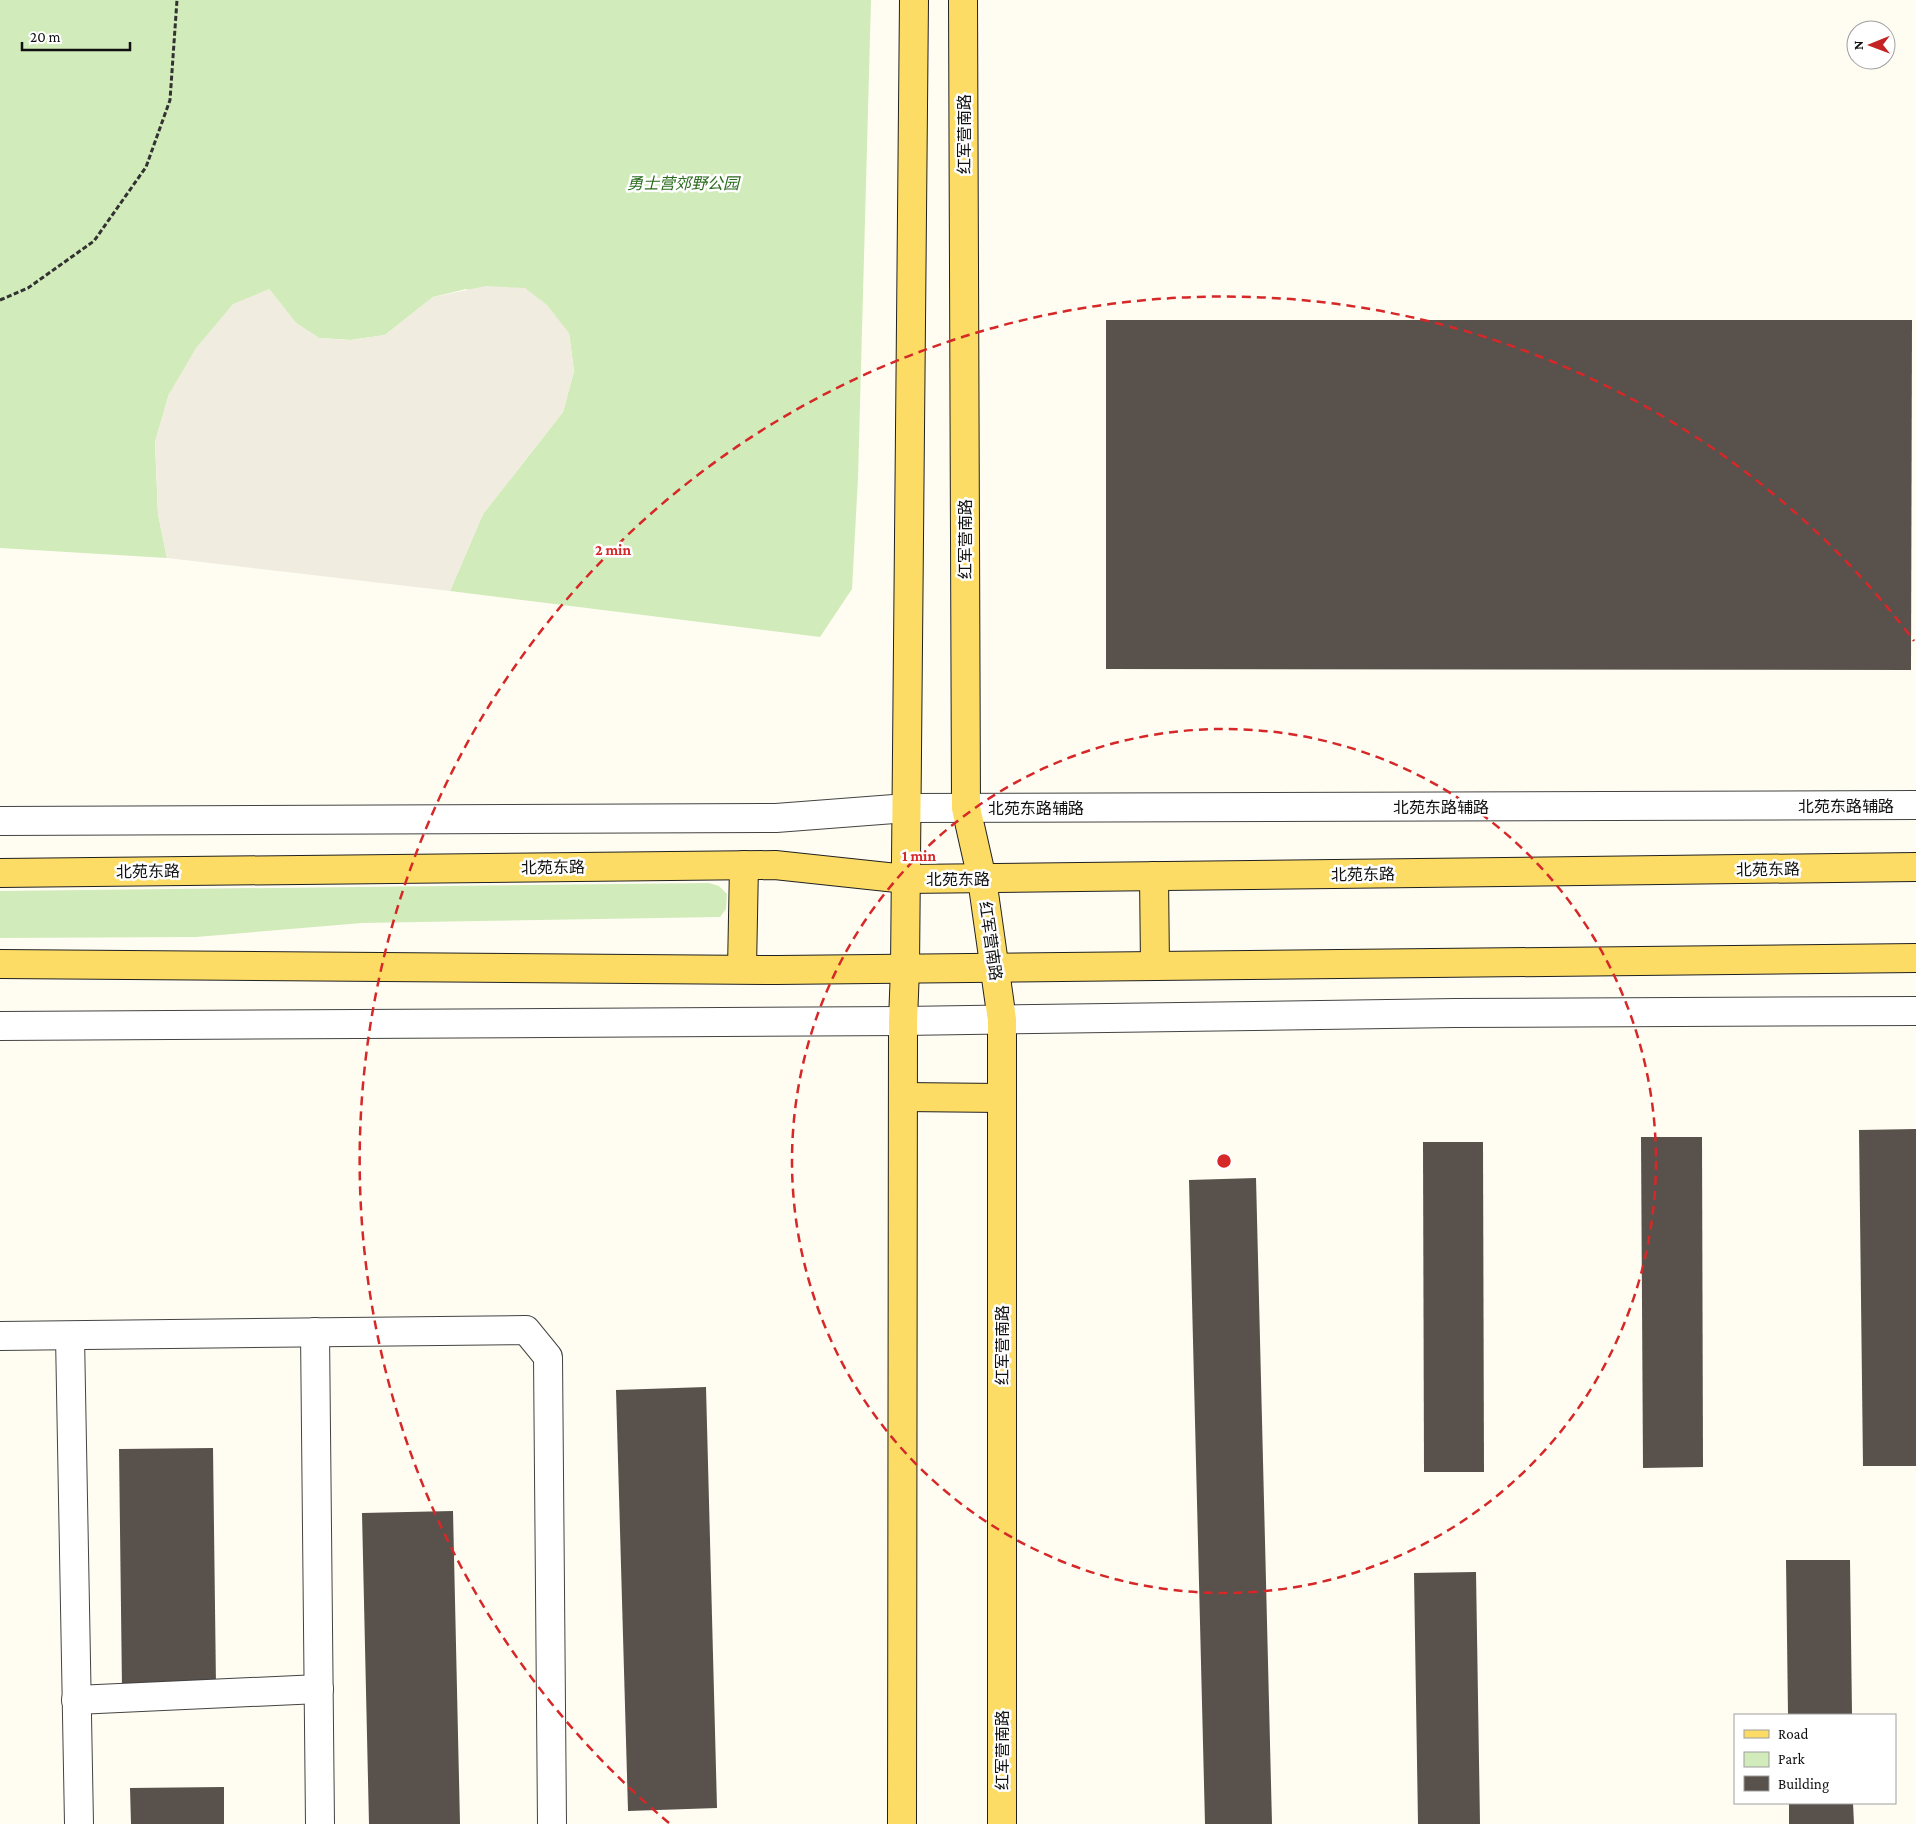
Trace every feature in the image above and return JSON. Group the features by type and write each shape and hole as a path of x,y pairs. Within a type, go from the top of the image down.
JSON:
{"main road":[{"path":"902,1824 903,1022 906,968 914,0"},
{"name":"红军营南路","path":"963,0 966,808 982,879 1002,1020 1002,1824"},
{"path":"742,969 744,865"},
{"name":"北苑东路","path":"0,873 775,865 906,879 982,879 1916,867"},
{"path":"1154,876 1155,966"},
{"path":"0,964 742,969 1916,958"},
{"path":"903,1098 1002,1098"}],"street":[{"name":"北苑东路辅路","path":"0,821 776,818 907,808 1916,805"},
{"path":"0,1026 903,1022 1455,1013 1916,1011"},
{"path":"0,1336 526,1330 548,1357 552,1824"},
{"path":"315,1332 320,1824"},
{"path":"70,1336 79,1824"},
{"path":"76,1700 318,1689"}],"path":[{"path":"0,300 28,288 94,240 146,167 170,100 177,0"}],"green space":[{"name":"勇士营郊野公园","path":"0,0 871,0 858,478 852,589 820,637 450,591 483,514 563,412 574,371 569,333 466,289 433,297 385,335 351,340 319,338 296,323 269,289 169,394 155,442 158,514 167,558 0,548"},
{"path":"709,883 719,886 727,894 726,909 720,917 362,923 196,937 0,938 0,891"}],"shaded area":[{"path":"486,286 525,288 547,305 569,333 574,371 563,412 483,514 450,591 167,558 158,514 155,442 169,394 196,348 233,304 269,289 296,323 319,338 351,340 385,335 433,297"}],"building":[{"path":"1106,320 1912,320 1911,670 1106,669"},
{"path":"1916,1129 1916,1466 1863,1466 1859,1130"},
{"path":"1641,1137 1702,1137 1703,1467 1643,1468"},
{"path":"1423,1142 1483,1142 1484,1472 1424,1472"},
{"path":"1256,1178 1272,1824 1205,1824 1189,1180"},
{"path":"706,1387 717,1808 628,1811 616,1390"},
{"path":"213,1448 216,1687 122,1688 119,1449"},
{"path":"453,1511 460,1824 369,1824 362,1513"},
{"path":"1786,1560 1850,1560 1852,1714 1788,1714"},
{"path":"1476,1572 1480,1824 1418,1824 1414,1573"},
{"path":"224,1787 224,1824 131,1824 130,1788"},
{"path":"1789,1804 1853,1804 1854,1824 1789,1824"}]}
